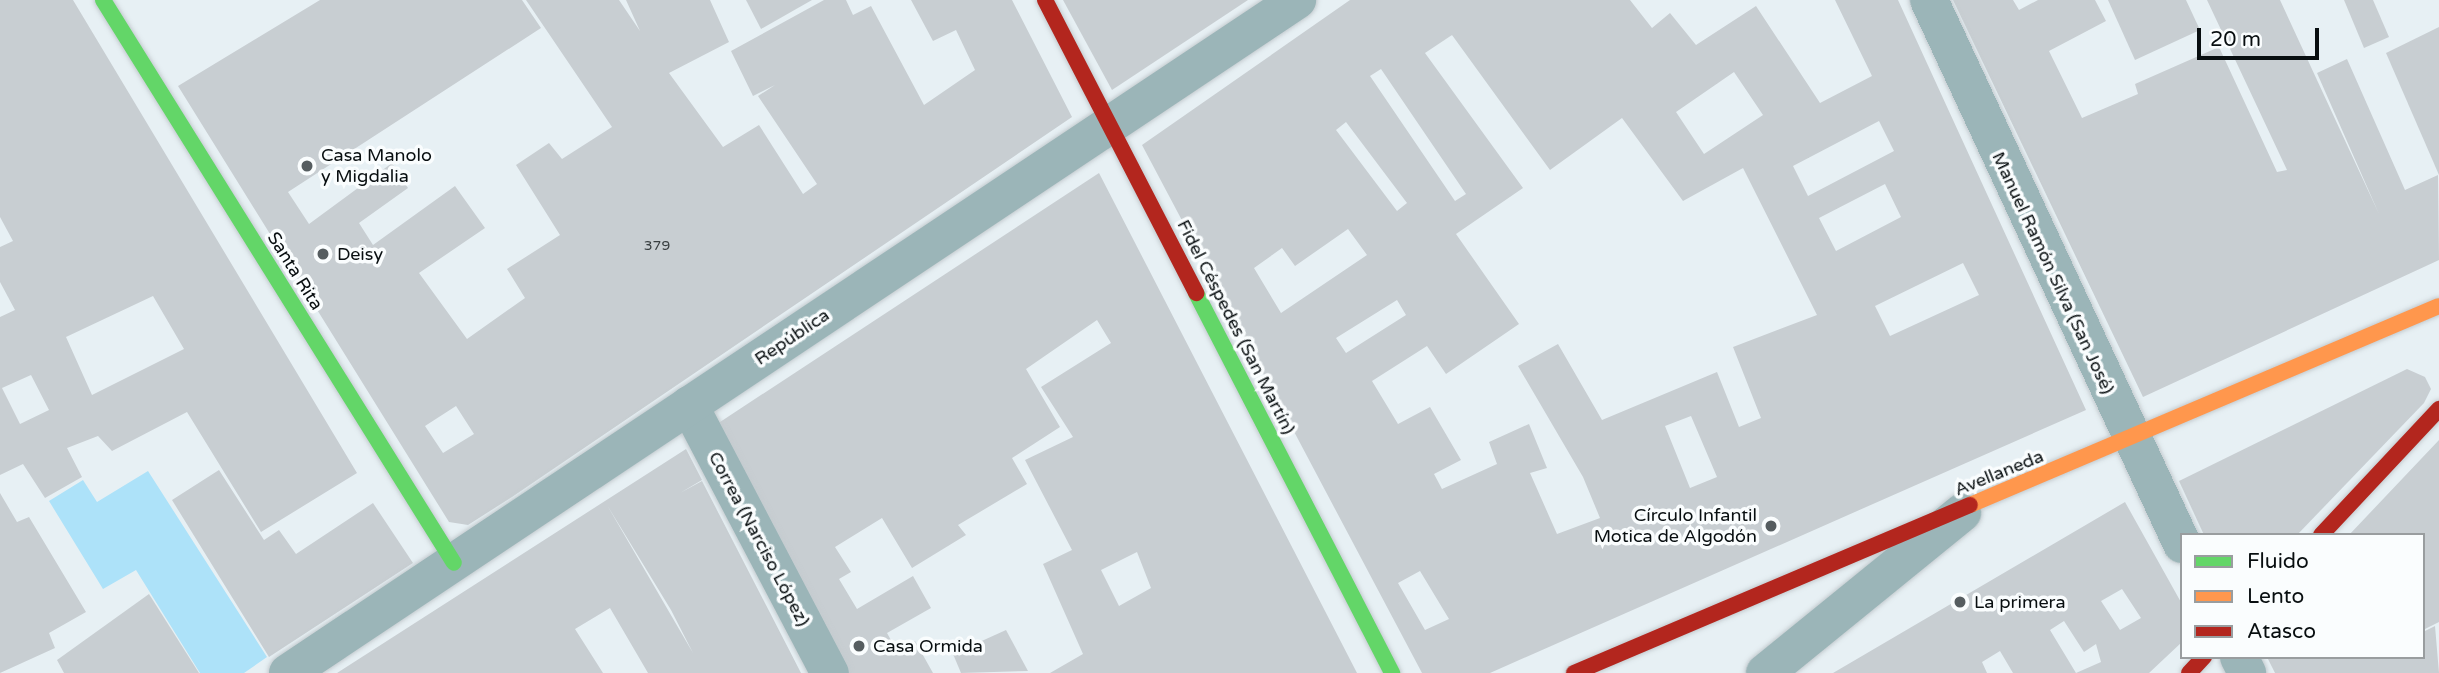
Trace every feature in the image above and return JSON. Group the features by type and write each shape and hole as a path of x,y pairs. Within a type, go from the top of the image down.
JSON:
{"street":[{"name":"Santa Rita","path":"103,0 454,563"},
{"name":"Fidel Céspedes (San Martín)","path":"1045,0 1392,673"},
{"name":"República","path":"288,673 1297,0"},
{"name":"Manuel Ramón Silva (San José)","path":"1928,0 2130,440 2180,540"},
{"name":"Avellaneda","path":"1574,673 2130,440 2439,306"},
{"name":"Correa (Narciso López)","path":"689,405 830,673"},
{"path":"2323,533 2439,409"},
{"path":"1765,673 1973,504"},
{"path":"2189,673 2202,659"}],"shaded area":[{"path":"148,471 267,657 244,673 200,673 136,570 103,589 49,501 83,480 97,502"}],"building":[{"path":"0,0 73,0 357,473 261,532 187,412 112,451 98,436 67,448 82,477 45,498 23,464 0,475 0,317 15,310 0,282 0,247 13,241 0,217","holes":["153,296 184,349 92,395 66,337","31,375 49,410 20,424 2,388"]},
{"path":"320,0 522,0 541,28 288,192 309,224 392,163 408,188 359,223 373,245 455,186 485,228 419,273 467,339 525,298 507,269 560,235 516,165 549,143 562,159 612,127 526,0 619,0 640,31 626,0 710,0 729,42 669,73 723,147 759,125 803,194 817,184 758,96 775,85 753,96 731,51 824,0 846,0 853,15 871,6 924,105 975,70 956,30 933,41 911,0 1012,0 1072,117 468,525 449,522 178,86","holes":["456,406 474,434 443,453 425,426"]},
{"path":"746,0 812,0 761,29"},
{"path":"1063,0 1248,0 1112,90"},
{"path":"1350,0 1630,0 1652,28 1670,13 1696,45 1756,6 1820,103 1872,76 1835,0 1898,0 2086,410 1490,673 1422,673 1142,145","holes":["1452,35 1550,170 1622,118 1683,201 1743,168 1817,315 1733,347 1761,418 1739,427 1717,372 1602,420 1558,344 1518,366 1583,477 1600,518 1557,534 1530,473 1547,468 1529,424 1489,442 1497,464 1442,489 1434,474 1461,460 1430,407 1398,424 1372,381 1427,346 1446,374 1519,324 1456,234 1523,188 1425,53","1381,69 1466,194 1455,201 1370,76","1734,72 1763,115 1704,154 1676,112","1879,121 1894,151 1808,196 1793,166","1346,122 1407,203 1397,211 1336,130","1885,184 1901,217 1836,251 1819,218","1348,229 1367,255 1281,313 1254,268 1282,248 1295,266","1963,263 1979,295 1890,336 1875,306","1397,300 1406,315 1346,353 1336,338","1691,416 1717,477 1690,488 1665,426","1420,571 1449,619 1425,630 1398,583"]},
{"path":"1953,0 2013,0 2019,10 2038,0 2095,0 2106,21 2049,51 2082,118 2138,94 2135,84 2219,47 2277,172 2287,170 2207,0 2280,0 2379,214 2317,73 2347,59 2405,190 2438,175 2439,260 2143,397"},
{"path":"2108,0 2186,0 2200,30 2135,60"},
{"path":"2344,0 2373,0 2389,37 2364,48"},
{"path":"2439,27 2439,175 2386,53"},
{"path":"1099,173 1357,673 1050,673 1083,654 1043,564 1072,550 1025,460 1073,437 1041,387 1111,343 1097,320 1026,369 1060,427 1012,458 1027,484 958,525 966,535 912,568 882,518 835,547 851,572 839,579 857,609 913,576 931,608 887,633 897,651 915,641 933,673 848,673 717,424","holes":["1137,552 1151,588 1119,606 1101,570"]},
{"path":"2407,369 2425,377 2431,389 2424,403 2299,533 2203,533 2179,481"},
{"path":"2439,440 2439,622 2425,629 2425,533 2351,533"},
{"path":"686,449 702,480 680,493 702,481 801,673 648,673 610,608 575,629 603,673 337,673","holes":["607,505 671,610 693,653"]},
{"path":"219,470 264,540 279,530 296,554 373,503 413,563 269,657 172,500"},
{"path":"0,493 17,522 29,517 86,612 49,633 55,648 0,673"},
{"path":"2125,502 2180,600 2180,644 2149,673 2076,673 2013,673 2000,651 1982,662 1987,673 1833,673","holes":["2122,589 2141,618 2120,630 2101,601","2064,621 2084,652 2096,644 2101,662 2076,673 2050,630"]},
{"path":"149,594 199,673 64,673 57,660"},
{"path":"2435,626 2439,673 2275,673 2268,659 2425,659 2425,631"},
{"path":"1006,630 1028,671 961,673 953,654"}],"traffic: fast":[{"path":"103,0 454,563"},
{"path":"1196,293 1392,673"}],"traffic: slow":[{"path":"1970,505 2439,306"}],"traffic: jam":[{"path":"1045,0 1196,293"},
{"path":"2323,533 2439,409"},
{"path":"1574,673 1970,505"},
{"path":"2189,673 2202,659"}],"place":[{"name":"Casa Manolo y Migdalia","path":"307,166"},
{"name":"Deisy","path":"323,254"},
{"name":"Círculo Infantil Motica de Algodón","path":"1771,526"},
{"name":"La primera","path":"1960,602"},
{"name":"Casa Ormida","path":"859,646"}]}
